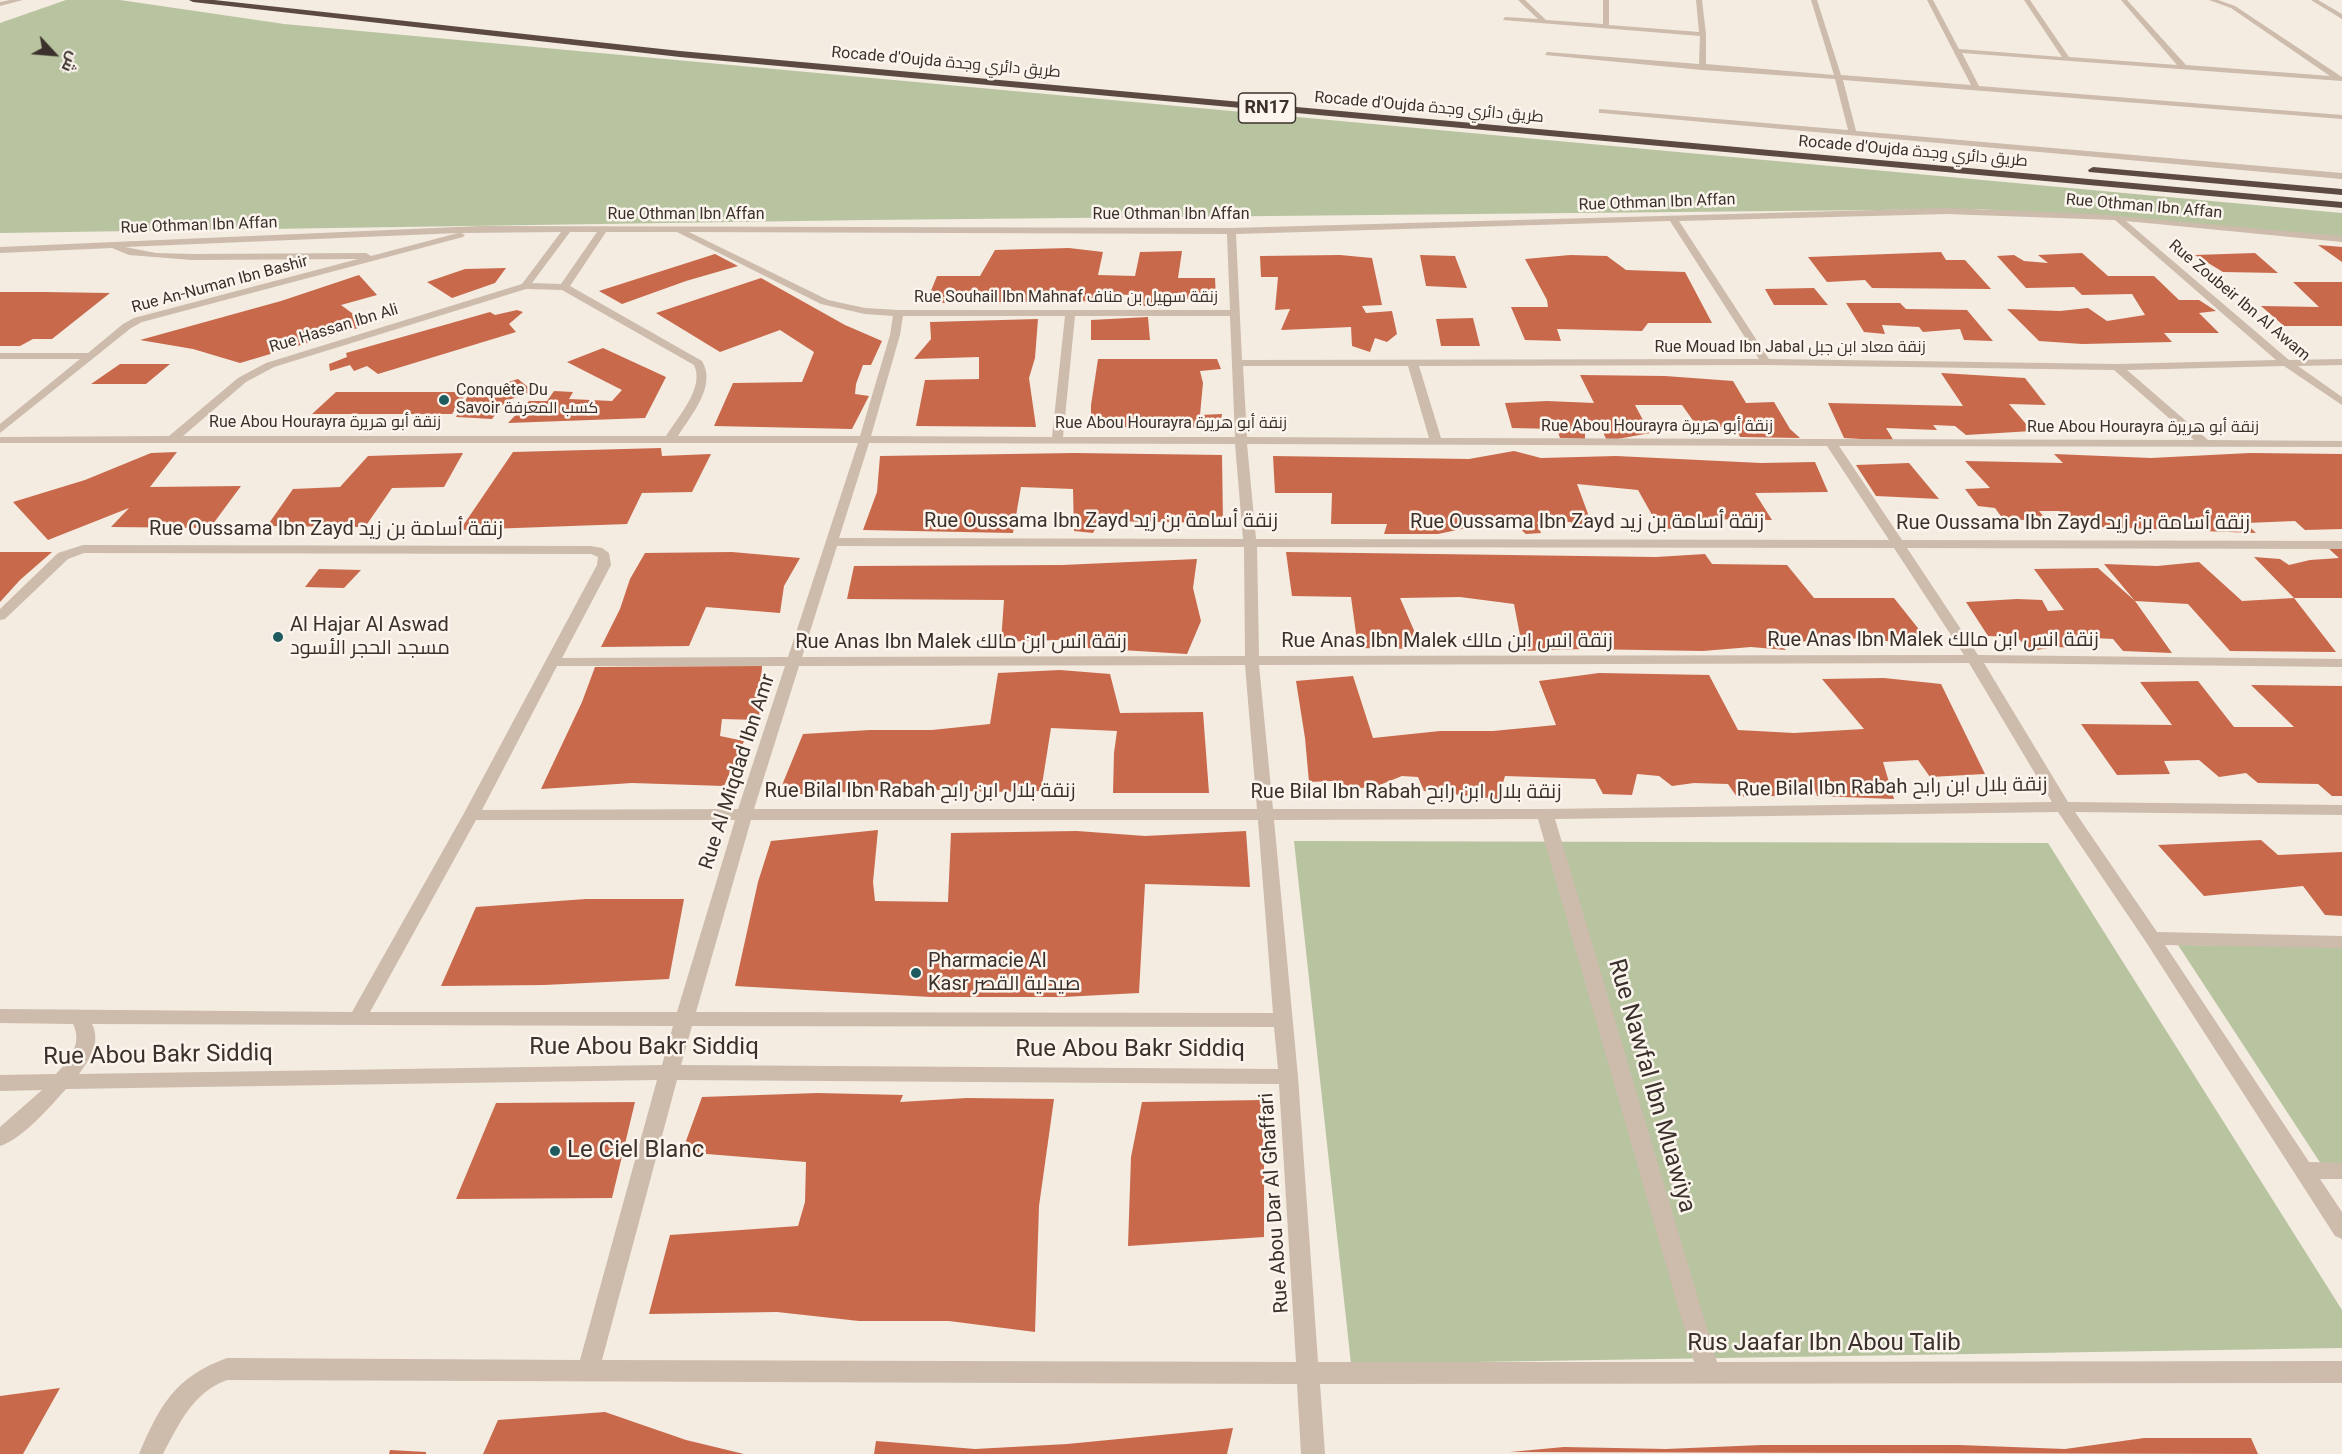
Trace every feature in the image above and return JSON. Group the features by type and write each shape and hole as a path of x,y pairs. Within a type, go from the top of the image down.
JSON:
{"highway":[{"name":"Rocade d'Oujda طريق دائري وجدة","path":"193,0 680,54 2342,205"},
{"name":"Rocade d'Oujda طريق دائري وجدة","path":"272,0 618,38 1166,88"},
{"path":"2085,170 2342,192"}],"street":[{"path":"0,4 20,0"},
{"path":"1521,0 1543,21"},
{"path":"1606,0 1606,26"},
{"path":"1699,0 1704,34 1702,68"},
{"path":"1814,0 1839,78 1853,133"},
{"path":"1930,0 1977,88"},
{"path":"2026,0 2067,59"},
{"path":"2124,0 2183,67"},
{"path":"2212,0 2233,7 2340,79"},
{"path":"2314,0 2342,17"},
{"path":"1505,19 1704,34"},
{"path":"1957,51 2340,79"},
{"path":"1547,54 2342,117"},
{"path":"1602,111 2342,176"},
{"name":"Rue Othman Ibn Affan","path":"0,250 480,229 1231,231 1976,211 2119,219 2342,239"},
{"path":"1672,218 1766,362"},
{"name":"Rue Zoubeir Ibn Al Awam","path":"2119,219 2286,363 2342,402"},
{"name":"Rue An-Numan Ibn Bashir","path":"0,430 89,356 138,320 390,256 480,229"},
{"path":"525,286 567,230"},
{"path":"564,287 603,230"},
{"path":"679,230 825,302 865,311 898,313"},
{"name":"Rue Abou Dar Al Ghaffari","path":"1231,231 1241,441 1250,542 1252,662 1288,1077 1313,1454"},
{"path":"114,244 122,252 168,257 390,256"},
{"name":"Rue Hassan Ibn Ali","path":"172,440 242,380 261,368 525,286 564,287 698,363 704,374 701,386 670,439"},
{"name":"Rue Souhail Ibn Mahnaf زنقة سهيل بن مناف","path":"898,313 1234,313"},
{"name":"Rue Al Miqdad Ibn Amr","path":"588,1371 684,1018 745,813 795,663 864,441 895,335 898,313"},
{"path":"1057,440 1070,313"},
{"path":"0,356 89,356"},
{"name":"Rue Mouad Ibn Jabal زنقة معاد ابن جبل","path":"1238,363 1766,362 2117,367 2342,362"},
{"path":"1413,363 1436,442"},
{"path":"2117,367 2207,445"},
{"name":"Rue Abou Hourayra زنقة أبو هريرة","path":"0,440 670,439 2342,444"},
{"path":"1833,444 1974,659 2063,807 2152,938 2342,1230"},
{"name":"Rue Oussama Ibn Zayd زنقة أسامة بن زيد","path":"832,542 2342,544"},
{"name":"Rue Oussama Ibn Zayd زنقة أسامة بن زيد","path":"0,616 63,556 83,549 597,551 604,556 604,565 552,662"},
{"name":"Rue Anas Ibn Malek زنقة انس ابن مالك","path":"552,662 1974,659 2342,663"},
{"path":"357,1019 471,815 552,662"},
{"name":"Rue Bilal Ibn Rabah زنقة بلال ابن رابح","path":"471,815 1545,814 2063,807 2342,810"},
{"name":"Rue Nawfal Ibn Muawiya","path":"1545,814 1708,1371"},
{"path":"2152,938 2342,942"},
{"name":"Rue Abou Bakr Siddiq","path":"0,1016 357,1019 1282,1020"},
{"path":"0,1138 61,1084 78,1058 87,1040 78,1017"},
{"name":"Rue Abou Bakr Siddiq","path":"0,1083 61,1084 669,1072 1288,1077"},
{"path":"2302,1170 2342,1171"},
{"name":"Rus Jaafar Ibn Abou Talib","path":"151,1454 180,1398 196,1383 228,1369 1306,1373 2342,1372"}],"green space":[{"path":"66,0 120,0 284,24 2342,213 2342,238 1980,209 866,220 0,233 0,23"},
{"path":"1294,841 2048,843 2342,1310 2342,1348 1351,1364"},
{"path":"2178,945 2342,947 2342,1167 2323,1167"}],"building":[{"path":"2318,245 2342,247 2342,262"},
{"path":"1069,248 1103,252 1098,275 1135,276 1140,252 1182,251 1178,278 1215,278 1216,298 1155,300 1148,306 1132,306 1133,295 1099,294 1099,301 926,303 937,276 980,276 995,250"},
{"path":"1941,252 1946,260 1965,260 1991,289 1872,288 1865,280 1827,282 1808,257"},
{"path":"2082,253 2108,276 2154,276 2179,300 2199,300 2216,311 2199,313 2219,333 2164,333 2172,342 2082,344 2039,341 2007,309 2060,311 2088,308 2107,321 2145,315 2132,294 2082,295 2074,287 2026,288 1997,256 2014,255 2024,261 2048,263 2038,255"},
{"path":"2255,253 2278,273 2223,272 2195,255"},
{"path":"715,254 738,266 686,281 622,304 599,291"},
{"path":"1340,255 1372,258 1382,305 1362,306 1366,313 1392,311 1397,334 1387,342 1375,338 1370,352 1352,346 1351,327 1281,330 1290,309 1275,310 1278,277 1261,277 1260,256"},
{"path":"1420,255 1455,256 1467,288 1426,286"},
{"path":"1570,255 1607,256 1626,270 1685,272 1712,323 1648,323 1642,331 1557,329 1561,341 1525,340 1511,307 1548,307 1547,300 1525,259"},
{"path":"506,268 495,283 452,298 427,282 465,269"},
{"path":"359,275 377,295 341,305 368,325 240,363 193,349 140,340 281,301"},
{"path":"761,278 845,325 882,341 871,365 863,365 856,384 855,394 869,396 852,429 714,426 733,383 802,382 814,352 780,330 720,352 656,313"},
{"path":"2293,282 2342,282 2342,326 2284,326 2261,306 2319,307"},
{"path":"1814,288 1828,305 1774,305 1765,289"},
{"path":"0,292 110,293 52,339 33,339 20,346 0,346"},
{"path":"1846,303 1900,303 1906,309 1967,310 1993,341 1964,340 1960,329 1923,332 1919,327 1882,325 1885,334 1864,332"},
{"path":"517,310 523,312 509,324 516,332 378,374 367,366 354,371 350,365 330,371 329,364 347,357 346,353 490,312 495,315"},
{"path":"1148,317 1150,340 1091,340 1091,320"},
{"path":"1473,318 1480,346 1441,346 1436,319"},
{"path":"1038,319 1035,358 1029,378 1036,427 916,426 925,380 979,379 979,357 914,359 931,339 930,322"},
{"path":"603,348 666,377 645,418 508,423 529,401 547,401 554,391 573,392 569,399 612,401 622,390 567,362"},
{"path":"1098,359 1217,359 1221,369 1200,371 1203,383 1200,415 1222,414 1220,428 1091,427 1091,405"},
{"path":"120,364 170,364 146,384 91,384"},
{"path":"1941,373 2025,378 2046,405 2009,404 2032,431 1966,435 1955,426 1933,425 1937,430 1886,428 1894,441 1844,438 1828,403 1963,406"},
{"path":"1580,375 1665,376 1733,381 1746,403 1774,402 1790,429 1800,438 1740,437 1736,428 1697,426 1682,405 1635,405 1650,433 1607,441 1603,432 1585,432 1585,439 1560,438 1557,429 1512,428 1505,403 1547,401 1594,403"},
{"path":"518,379 533,391 506,401 492,419 456,417 469,394"},
{"path":"336,392 467,392 452,414 312,414"},
{"path":"661,448 662,456 711,454 692,492 642,493 627,524 460,530 513,452"},
{"path":"1514,451 1541,458 1616,456 1761,463 1815,462 1828,492 1755,493 1772,520 1696,519 1697,528 1660,529 1638,490 1577,484 1594,530 1573,530 1571,522 1537,522 1541,533 1526,534 1519,528 1485,524 1438,534 1384,534 1387,524 1331,524 1332,493 1275,493 1273,456 1469,459"},
{"path":"177,452 150,487 241,486 210,528 111,527 129,508 48,540 13,502 85,480 151,453"},
{"path":"463,453 444,487 392,488 365,527 267,526 293,489 340,487 368,456"},
{"path":"1075,453 1222,455 1223,523 1100,521 1093,533 1074,531 1073,489 1021,487 1013,533 863,530 877,492 880,456"},
{"path":"2250,453 2342,454 2342,529 2305,530 2295,521 2246,523 2256,533 2074,526 2059,511 2039,511 2048,521 2003,519 1995,508 1978,506 1965,489 1990,488 1965,461 2063,463 2054,454 2151,458"},
{"path":"1909,463 1939,499 1876,496 1856,465"},
{"path":"2326,546 2342,547 2342,598 2294,598 2254,557 2280,559 2289,565 2310,560 2339,558"},
{"path":"0,552 52,552 20,580 0,602"},
{"path":"732,552 800,558 784,586 780,613 706,607 689,646 601,647 620,609 630,579 645,553"},
{"path":"1286,552 1656,557 1705,554 1712,564 1787,565 1814,598 1894,598 1933,647 1863,638 1778,643 1786,650 1751,647 1703,651 1583,649 1523,651 1514,604 1460,597 1400,598 1422,649 1358,648 1351,597 1292,596"},
{"path":"1197,559 1193,588 1201,621 1187,654 1088,648 1086,635 1057,640 1001,642 1004,600 847,599 854,566 1062,565"},
{"path":"2199,562 2242,601 2294,598 2336,652 2230,651 2188,604 2135,601 2104,564 2157,566"},
{"path":"2098,568 2135,601 2172,653 2123,651 2113,639 2076,637 2078,648 2056,647 2030,651 2017,637 1988,636 1966,602 2042,600 2048,611 2064,610 2034,569"},
{"path":"319,569 361,570 344,588 305,587"},
{"path":"762,666 759,720 722,719 720,736 744,741 724,786 632,783 541,789 582,702 595,667"},
{"path":"1060,670 1110,674 1120,713 1203,712 1209,793 1113,793 1117,731 1051,728 1041,791 990,792 916,789 778,795 803,734 870,730 932,730 990,724 998,673"},
{"path":"1599,673 1709,675 1738,730 1794,733 1864,729 1822,679 1884,678 1941,684 1985,774 1930,777 1918,760 1883,762 1894,799 1817,796 1813,784 1784,784 1786,797 1760,795 1737,797 1728,784 1694,783 1672,786 1659,776 1637,774 1632,795 1603,794 1595,779 1505,776 1498,799 1424,791 1418,777 1402,776 1377,786 1338,791 1333,781 1309,782 1296,681 1353,676 1373,738 1440,731 1493,731 1556,725 1539,681"},
{"path":"2198,681 2234,727 2294,727 2251,685 2342,686 2342,796 2332,796 2318,784 2258,783 2246,773 2219,777 2199,760 2164,761 2170,774 2117,775 2081,724 2172,725 2140,682"},
{"path":"878,830 873,882 875,901 948,902 951,833 1077,831 1145,836 1246,831 1250,887 1145,884 1139,993 1063,997 931,997 735,986 758,882 771,841"},
{"path":"2261,840 2278,855 2342,852 2342,916 2325,915 2303,886 2204,896 2158,845"},
{"path":"586,899 684,899 669,979 544,985 441,986 476,907"},
{"path":"818,1093 903,1095 900,1102 967,1098 1054,1099 1039,1206 1035,1332 949,1321 859,1321 777,1312 649,1314 670,1235 798,1226 805,1202 806,1162 682,1152 702,1097"},
{"path":"1261,1100 1264,1237 1128,1246 1131,1157 1142,1102"},
{"path":"635,1102 612,1198 456,1199 496,1103"},
{"path":"60,1388 23,1454 0,1454 0,1396"},
{"path":"605,1412 686,1440 744,1454 483,1454 498,1420"},
{"path":"1233,1428 1227,1454 874,1454 876,1441 975,1449 1067,1444"},
{"path":"2144,1438 2251,1438 2258,1454 1510,1452 1564,1447 1666,1449 1762,1445 1959,1445 2065,1449"},
{"path":"390,1450 426,1452 426,1454 389,1454"}],"place":[{"name":"Conquête Du Savoir كسب المعرفة","path":"444,400"},
{"name":"Al Hajar Al Aswad مسجد الحجر الأسود","path":"278,637"},
{"name":"Pharmacie Al Kasr صيدلية القصر","path":"916,973"},
{"name":"Le Ciel Blanc","path":"555,1151"}]}
